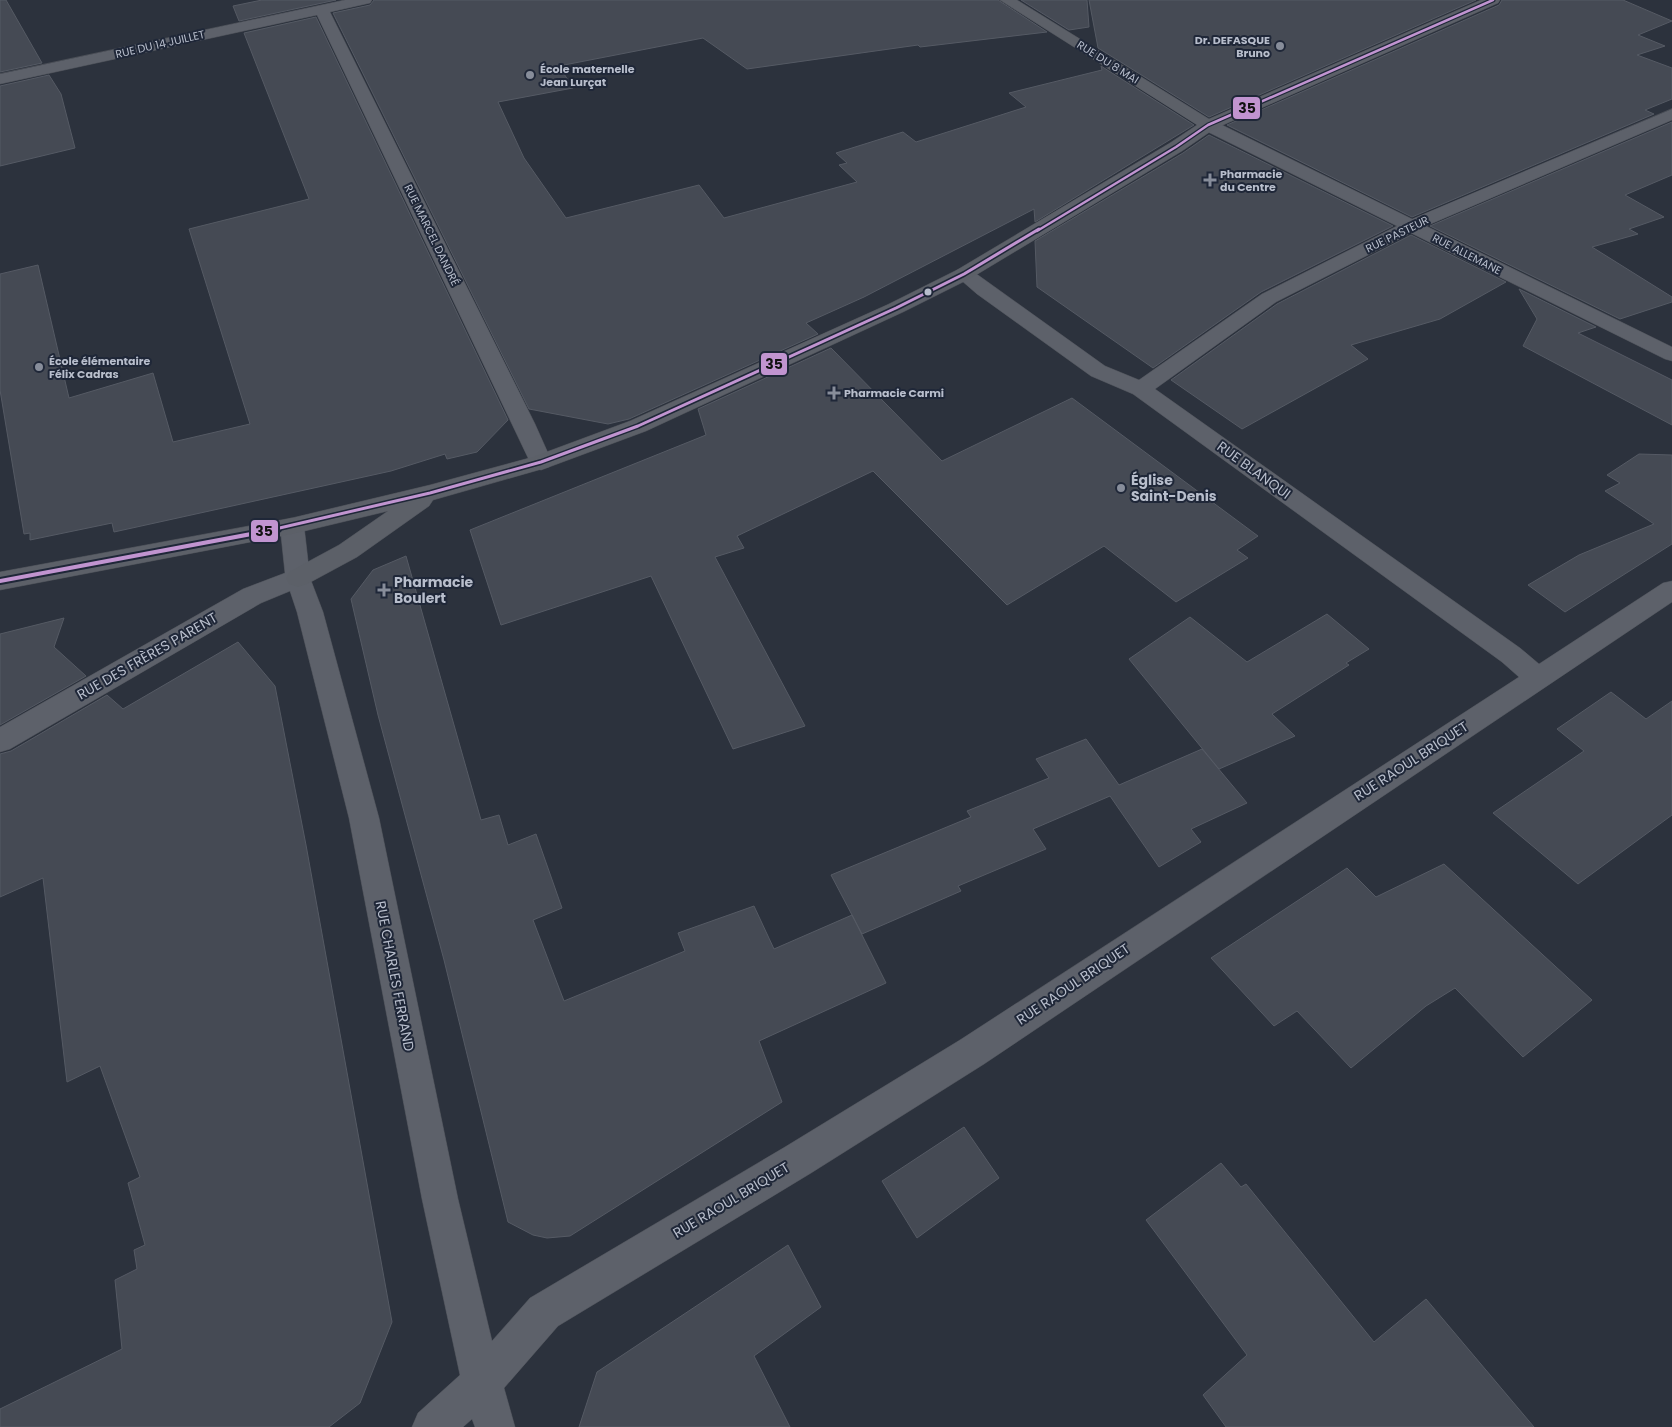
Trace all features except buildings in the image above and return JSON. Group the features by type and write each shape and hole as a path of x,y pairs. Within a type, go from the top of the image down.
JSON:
{"street":[{"name":"RUE DU 14 JUILLET","path":"0,80 364,0"},
{"name":"RUE DU 8 MAI","path":"1006,0 1208,125"},
{"path":"0,581 292,526 430,493 541,462 638,426 854,329 964,274 1176,147 1208,125 1494,0"},
{"name":"RUE MARCEL DANDRÉ","path":"321,9 541,462"},
{"name":"RUE PASTEUR","path":"1141,389 1269,298 1411,226 1672,114"},
{"name":"RUE ALLEMANE","path":"1208,125 1672,355"},
{"name":"RUE BLANQUI","path":"964,274 1098,371 1141,389 1511,656 1537,678"},
{"path":"298,578 348,551 430,493"},
{"name":"RUE CHARLES FERRAND","path":"292,526 298,578 310,612 364,818 440,1199 482,1383 495,1427"},
{"name":"RUE DES FRÈRES PARENT","path":"0,741 252,596 298,578"},
{"name":"RUE RAOUL BRIQUET","path":"432,1427 482,1383 544,1312 798,1160 972,1052 1672,590"}],"transit line":[{"name":"35","path":"0,581 292,526 430,493 541,462 638,426 896,308 964,274 1176,147 1208,125 1493,0"}],"place":[{"name":"Dr. DEFASQUE Bruno","path":"1280,46"},
{"name":"École maternelle Jean Lurçat","path":"530,75"},
{"name":"Pharmacie du Centre","path":"1210,180"},
{"name":"École élémentaire Félix Cadras","path":"39,367"},
{"name":"Pharmacie Carmi","path":"834,393"},
{"name":"Église Saint-Denis","path":"1121,488"},
{"name":"Pharmacie Boulert","path":"384,590"}]}
